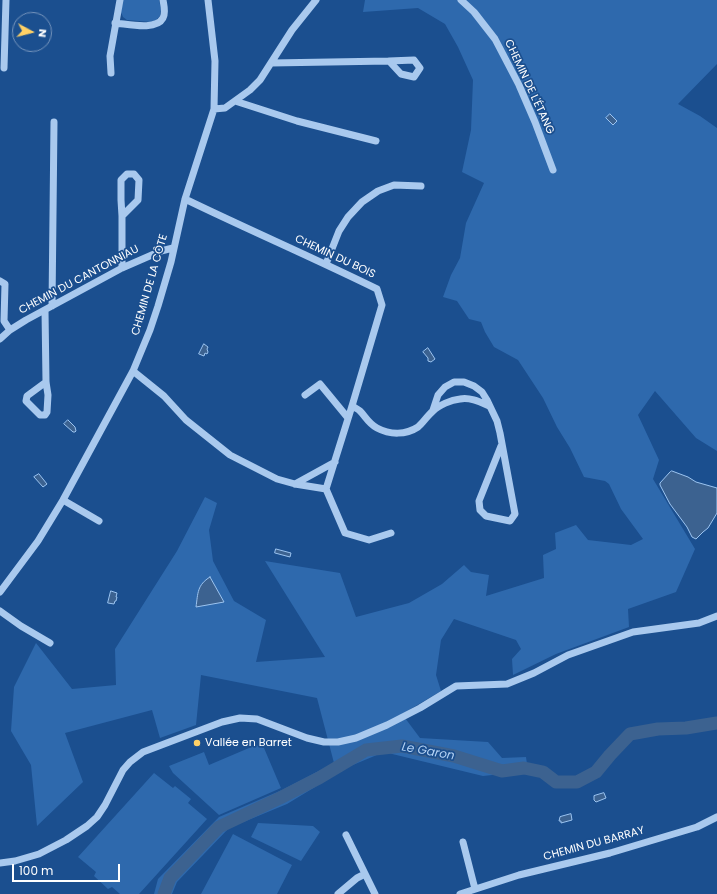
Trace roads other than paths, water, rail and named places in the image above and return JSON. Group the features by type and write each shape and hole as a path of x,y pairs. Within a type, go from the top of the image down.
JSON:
{"street":[{"path":"4,68 6,0"},
{"path":"111,73 110,56 120,0"},
{"path":"115,22 150,26 157,24 163,18 165,12 163,0"},
{"name":"CHEMIN DE LA CÔTE","path":"0,592 38,541 63,500 142,352 158,306 171,262 185,199 214,109 214,61 208,0"},
{"path":"214,109 225,108 250,90 260,80 292,30 316,0"},
{"name":"CHEMIN DE L'ÉTANG","path":"461,0 474,12 495,38 536,122 553,170"},
{"path":"270,63 389,61"},
{"path":"235,100 297,121 376,141"},
{"path":"46,382 27,396 26,401 40,415 45,415 47,412 48,395 46,382 54,122"},
{"path":"122,216 138,200 139,180 134,174 127,174 121,180 120,200 122,216 122,268"},
{"path":"326,264 340,231 348,217 362,202 378,191 394,185 421,186"},
{"name":"CHEMIN DU BOIS","path":"185,199 377,289 382,305 326,489"},
{"name":"CHEMIN DU CANTONNIAU","path":"0,339 10,330 26,320 122,268 161,251 173,248"},
{"path":"0,281 5,284 4,321 10,330"},
{"path":"133,371 164,396 186,420 230,455 277,479 295,484 326,489 345,533 369,540 391,533"},
{"path":"434,410 438,395 445,387 454,382 464,382 474,386 482,392 497,421 515,514 510,521 486,516 480,510 479,501 501,446"},
{"path":"305,395 320,384 348,418"},
{"path":"352,406 360,411 368,422 378,429 389,433 399,434 410,431 418,426 434,410 448,402 461,398 473,399 489,406"},
{"path":"295,484 335,462"},
{"path":"63,500 98,521"},
{"path":"0,611 21,626 50,642"},
{"path":"0,863 15,861 39,854 66,840 86,826 97,817 106,805 123,770 130,762 144,752 222,722 240,718 257,719 307,738 324,742 338,742 356,738 387,725 420,708 456,686 507,684 534,673 568,655 633,632 699,623 717,616"},
{"name":"CHEMIN DU BARRAY","path":"460,894 479,890 519,875 610,853 697,826 717,817"},
{"path":"346,835 375,894"},
{"path":"463,842 479,890"},
{"path":"338,894 344,891 357,878 365,874"}],"waterway":[{"name":"Le Garon","path":"164,894 170,878 219,827 319,778 366,750 402,746 454,756 502,771 524,768 543,772 556,782 577,782 596,772 630,734 658,729 686,728 717,723"}],"place":[{"name":"Vallée en Barret","path":"197,743"}]}
